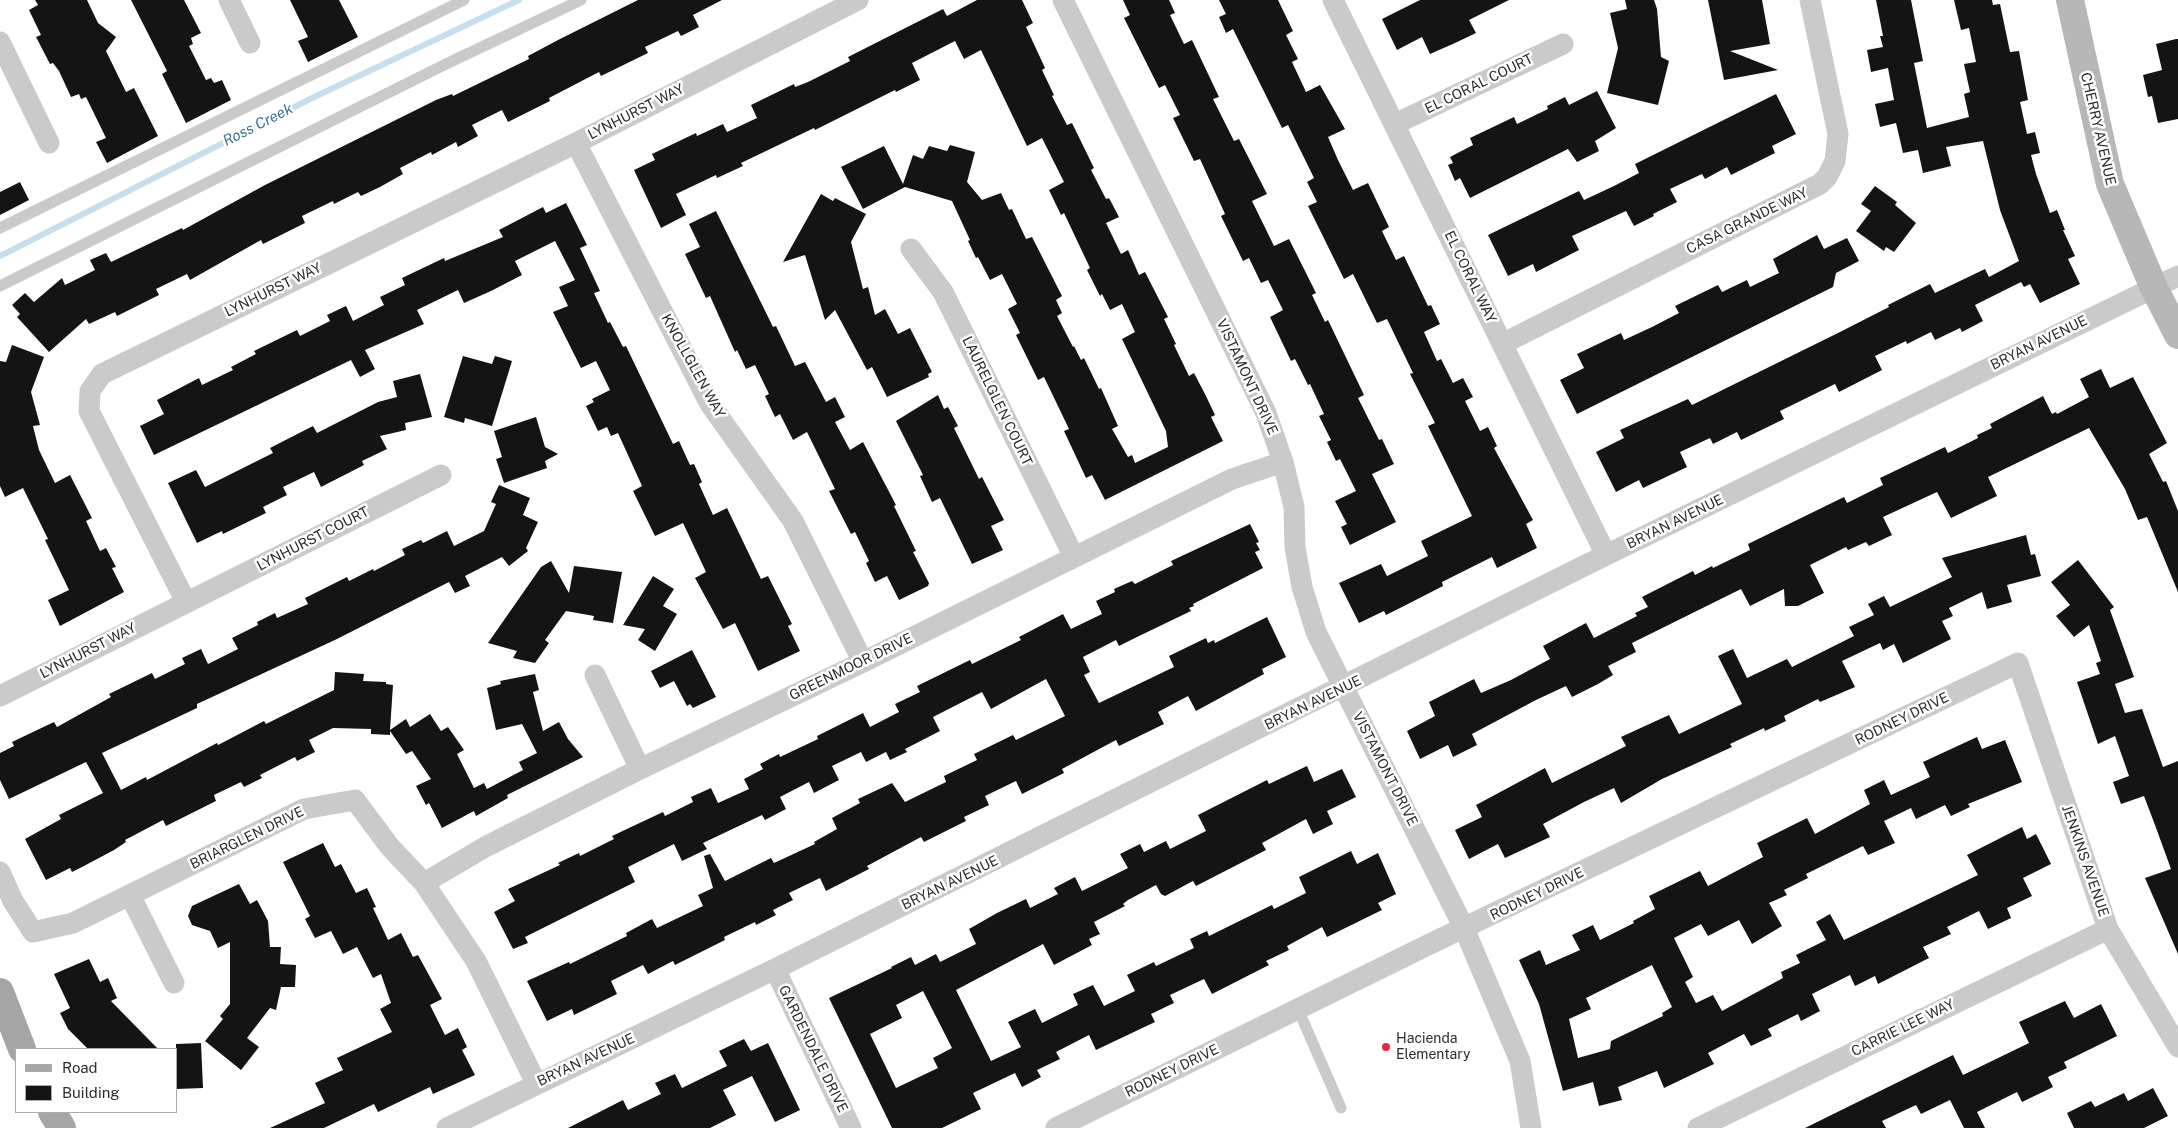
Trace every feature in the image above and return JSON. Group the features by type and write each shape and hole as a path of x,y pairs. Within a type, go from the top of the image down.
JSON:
{"main road":[{"path":"0,992 22,1048"},
{"path":"44,1113 50,1128"},
{"path":"53,1113 62,1128"}],"street":[{"path":"229,0 250,43"},
{"name":"LYNHURST WAY","path":"0,696 186,602 89,411 90,391 102,374 576,143 858,0"},
{"name":"VISTAMONT DRIVE","path":"1063,0 1266,414 1283,462 1294,507 1295,547 1302,588 1316,632 1464,928 1520,1061 1532,1128"},
{"name":"EL CORAL WAY","path":"1332,0 1395,124 1606,555"},
{"name":"CASA GRANDE WAY","path":"1502,344 1820,184 1827,177 1835,161 1838,134 1810,0"},
{"name":"CHERRY AVENUE","path":"2070,0 2110,184 2154,288 2178,335"},
{"path":"0,42 49,143"},
{"name":"EL CORAL COURT","path":"1395,124 1563,44"},
{"name":"KNOLLGLEN WAY","path":"576,143 710,404 793,521 863,662"},
{"name":"LAURELGLEN COURT","path":"911,249 943,292 1074,557"},
{"name":"BRYAN AVENUE","path":"447,1128 536,1083 775,969 1344,688 1606,555 2178,276"},
{"name":"GREENMOOR DRIVE","path":"424,884 485,847 640,769 863,662 1232,479 1283,462"},
{"name":"LYNHURST COURT","path":"186,602 441,475"},
{"name":"RODNEY DRIVE","path":"1056,1128 1464,928 2018,663"},
{"name":"JENKINS AVENUE","path":"2018,663 2108,929 2178,1047"},
{"path":"595,675 640,769"},
{"name":"BRIARGLEN DRIVE","path":"0,872 13,901 33,932 73,923 304,809 355,800 390,847 424,884 476,962 536,1083"},
{"path":"130,895 174,983"},
{"name":"CARRIE LEE WAY","path":"1698,1128 2108,929"},
{"name":"GARDENDALE DRIVE","path":"775,969 851,1128"}],"lane":[{"path":"0,228 464,0"},
{"path":"0,286 448,63 581,0"},
{"path":"1298,1009 1341,1108"}],"building":[{"path":"35,0 87,0 98,23 116,37 106,51 126,92 134,88 158,136 107,163 96,142 106,138 86,97 81,99 79,94 71,97 59,71 53,63 50,64 36,37 41,35 29,10 38,5"},
{"path":"131,0 184,0 201,33 191,38 193,44 189,46 206,80 211,78 214,83 222,80 231,100 186,123 162,74 167,71"},
{"path":"290,0 339,0 358,37 308,62 298,41 308,37"},
{"path":"638,0 722,0 693,15 699,27 681,36 678,31 645,47 648,53 601,76 599,72 549,98 550,101 508,122 502,110 472,125 478,136 458,147 456,142 432,155 431,152 400,168 403,174 380,187 361,196 358,192 334,204 333,201 302,216 305,223 263,244 261,240 190,280 187,274 156,289 159,295 117,316 115,312 89,324 86,319 49,352 17,317 20,314 12,305 25,293 34,302 62,278 65,285 95,270 90,260 106,253 111,262 182,228 183,230 265,185 436,100 452,94 453,96 529,59 528,56"},
{"path":"977,0 1022,0 1033,23 1026,27 1045,68 1042,70 1054,95 1052,96 1067,125 1072,123 1094,168 1091,170 1106,199 1109,198 1119,217 1106,223 1121,254 1128,250 1139,275 1145,272 1168,317 1164,319 1176,344 1174,345 1189,376 1194,373 1206,396 1215,415 1211,417 1223,441 1105,500 1092,475 1086,478 1064,431 1069,429 1044,377 1038,380 1016,335 1020,333 1008,309 1017,304 1002,274 990,280 978,257 976,258 952,201 905,187 863,209 841,167 884,146 903,184 913,155 923,159 929,146 947,151 950,145 975,152 967,182 982,200 1001,193 1009,210 1012,209 1026,239 1032,237 1062,296 1056,300 1062,313 1057,316 1073,347 1081,360 1084,358 1099,389 1101,388 1118,426 1112,429 1128,457 1132,455 1135,463 1168,447 1166,431 1122,339 1135,332 1122,304 1110,310 1102,294 1100,296 1087,270 1090,268 1064,213 1061,215 1049,190 1064,182 1042,138 1027,146 981,50 964,59 955,41 912,63 920,80 741,163 743,166 717,178 716,175 676,194 686,215 661,228 634,170 655,160 652,154 696,133 697,136 723,124 727,132 757,118 751,105 794,84 795,87 808,82 850,61 848,57 943,9 947,16"},
{"path":"1123,0 1169,0 1175,13 1170,15 1184,44 1192,40 1219,97 1213,99 1234,141 1239,139 1267,194 1252,201 1274,246 1289,239 1316,293 1312,295 1325,322 1328,320 1364,395 1358,398 1379,440 1382,439 1394,464 1372,474 1396,522 1350,545 1341,527 1347,524 1335,501 1356,491 1340,459 1336,461 1327,442 1331,440 1319,416 1324,414 1310,384 1308,385 1295,359 1291,361 1270,317 1283,310 1268,280 1261,283 1249,258 1243,261 1221,216 1225,214 1200,159 1194,161 1173,118 1180,115 1165,85 1159,88 1124,18 1130,15"},
{"path":"1219,0 1278,0 1293,31 1286,35 1298,59 1292,62 1306,92 1320,85 1345,129 1328,137 1338,160 1353,190 1368,183 1389,227 1382,231 1396,260 1404,256 1428,306 1431,305 1440,324 1424,332 1437,361 1441,359 1453,383 1463,378 1473,397 1465,401 1480,431 1488,427 1497,446 1494,448 1533,520 1526,524 1537,548 1497,568 1492,557 1442,582 1443,586 1386,615 1384,611 1359,623 1339,583 1381,564 1387,576 1428,556 1421,541 1472,516 1428,426 1435,423 1410,374 1413,373 1387,319 1377,323 1353,274 1344,279 1308,206 1317,202 1307,182 1314,178 1288,125 1282,128 1233,29 1226,33 1219,17 1226,14"},
{"path":"1420,0 1509,0 1469,20 1476,33 1455,43 1430,54 1422,37 1397,50 1382,19"},
{"path":"1625,0 1654,0 1657,9 1661,57 1669,61 1658,105 1607,93 1618,48 1610,13 1627,9"},
{"path":"1708,0 1762,0 1770,44 1730,51 1778,70 1724,80"},
{"path":"1876,0 1911,0 1923,61 1914,63 1927,128 1969,117 1964,94 1970,92 1964,64 1976,62 1969,28 1961,30 1954,0 1992,0 1993,5 2000,4 2010,52 2019,51 2028,100 2020,102 2027,134 2035,132 2040,153 2031,155 2036,174 2050,213 2057,210 2065,230 2063,230 2075,256 2068,259 2080,284 2040,303 2030,284 2024,287 2021,282 1975,305 1983,321 1962,332 1960,328 1935,340 1931,332 1907,344 1906,341 1875,356 1882,370 1839,392 1835,384 1780,411 1784,419 1741,440 1737,432 1713,444 1710,438 1680,452 1687,467 1643,488 1639,480 1616,492 1596,452 1624,438 1620,430 1688,399 1692,405 1840,332 1930,284 1935,293 1985,269 1989,277 2019,261 2000,210 1983,141 1946,147 1951,166 1923,173 1918,150 1903,153 1896,123 1880,127 1875,104 1894,100 1888,68 1871,72 1867,50 1883,47 1880,36 1883,36"},
{"path":"2178,39 2178,119 2158,123 2152,96 2148,97 2143,75 2162,70 2156,44"},
{"path":"1597,91 1616,128 1595,141 1599,151 1577,162 1568,149 1470,198 1460,178 1455,181 1448,165 1453,163 1450,157 1473,145 1470,138 1514,117 1517,124 1548,109 1547,106 1565,97 1569,105"},
{"path":"1776,94 1796,134 1772,146 1775,153 1731,175 1727,167 1705,179 1702,174 1670,189 1677,202 1653,214 1654,216 1634,226 1626,211 1572,236 1579,250 1536,272 1533,264 1508,276 1488,235 1579,191 1584,200 1614,186 1639,173 1635,164"},
{"path":"20,182 29,200 0,215 0,192"},
{"path":"1875,186 1897,202 1895,205 1916,223 1894,252 1886,247 1884,251 1856,231 1871,211 1861,204"},
{"path":"821,194 833,201 835,198 866,214 851,242 863,289 868,287 875,315 885,309 898,334 910,328 932,372 928,374 929,377 887,397 872,367 867,370 835,310 825,320 805,255 783,262"},
{"path":"566,203 587,245 580,248 600,291 594,293 608,323 610,322 623,347 626,346 673,444 679,441 690,465 694,464 702,482 699,484 713,515 727,508 761,579 768,576 792,624 788,626 800,651 758,671 735,623 723,629 695,578 706,572 683,523 655,536 633,491 642,486 618,433 611,436 607,427 598,431 586,406 594,402 592,399 610,390 596,361 581,368 553,312 568,306 559,287 575,280 555,241 515,261 522,275 491,291 464,303 458,290 417,310 424,324 365,350 375,369 360,377 351,360 154,455 140,426 164,414 157,400 199,378 202,385 233,370 231,367 256,354 254,351 297,330 300,336 330,321 327,315 346,306 353,321 384,305 380,297 405,285 402,278 444,258 445,261 503,237 499,230 543,207 546,213"},
{"path":"716,211 773,327 776,326 795,366 805,362 826,402 835,397 845,417 835,422 850,450 863,442 896,505 894,506 916,551 913,552 929,583 928,586 899,600 887,576 875,582 866,563 869,561 855,532 851,534 829,491 835,489 807,432 793,440 780,414 775,417 765,396 769,394 755,365 746,369 737,350 735,352 710,296 706,298 685,254 700,247 689,224"},
{"path":"1817,235 1824,249 1847,238 1859,261 1836,273 1833,287 1577,414 1560,380 1584,368 1577,354 1621,333 1624,340 1652,327 1679,313 1675,306 1718,285 1722,292 1747,280 1750,287 1779,273 1773,259"},
{"path":"12,345 44,357 31,392 40,425 33,426 39,450 55,483 70,475 92,518 86,521 100,551 106,548 116,567 112,568 124,592 60,626 48,600 69,590 45,540 48,539 23,488 5,497 0,486 0,361 6,362"},
{"path":"463,356 492,364 495,356 512,361 492,426 465,418 464,423 444,417"},
{"path":"2101,369 2110,388 2133,377 2167,443 2149,454 2163,482 2166,481 2178,511 2178,592 2147,517 2138,520 2125,489 2089,428 1988,477 1997,496 1951,518 1937,492 1883,517 1892,535 1869,546 1866,542 1848,550 1846,547 1810,565 1824,593 1798,606 1785,606 1784,589 1750,606 1741,589 1632,643 1636,652 1608,666 1613,675 1598,684 1572,697 1566,686 1536,700 1472,734 1477,745 1453,757 1448,745 1420,759 1407,731 1435,716 1429,702 1474,679 1481,693 1511,680 1550,659 1543,646 1586,623 1594,638 1637,616 1635,613 1648,607 1642,597 1693,571 1695,575 1750,550 1748,544 1844,497 1847,503 1883,485 1880,478 1945,447 1948,453 1978,438 1977,435 1992,428 1990,424 2043,396 2052,414 2056,412 2057,414 2089,397 2080,379"},
{"path":"420,374 432,417 405,423 406,430 380,436 387,449 362,461 364,465 321,487 314,472 283,487 287,495 263,507 266,513 223,534 222,531 197,543 168,483 196,470 205,487 273,453 270,448 313,426 317,433 378,402 397,397 393,381"},
{"path":"938,395 944,409 948,407 958,426 954,428 979,479 982,477 1004,520 991,526 1003,550 972,564 940,498 932,502 920,476 923,475 896,421"},
{"path":"536,417 545,447 558,454 545,461 547,468 504,483 496,459 502,457 494,431"},
{"path":"499,485 530,498 523,515 538,522 526,548 528,551 509,566 502,557 465,576 470,586 455,593 449,582 337,639 197,704 197,708 102,753 121,790 146,777 147,780 217,743 218,745 264,721 266,724 334,690 335,672 364,674 363,681 386,682 386,684 393,685 390,730 406,719 410,727 430,714 441,731 448,727 464,750 457,754 474,788 484,783 487,789 523,770 519,762 537,753 522,724 496,730 487,688 501,684 500,681 535,674 539,690 533,692 543,731 559,722 568,739 583,757 507,795 508,798 476,816 474,811 442,828 429,803 426,805 416,786 431,779 412,751 406,754 390,731 390,735 371,734 371,729 333,728 309,740 315,752 297,761 295,757 260,775 262,778 244,787 241,782 214,795 216,801 166,826 163,820 125,840 126,842 114,850 82,867 72,872 70,868 46,880 25,839 61,819 59,815 103,793 86,762 9,799 0,780 0,753 14,746 12,742 54,722 57,727 111,697 109,694 152,673 155,679 185,664 182,658 201,649 208,664 238,649 232,638 258,625 257,622 275,613 277,618 308,604 305,598 347,577 349,581 373,569 374,571 405,555 402,549 421,540 423,543 447,531 454,546 484,531 496,504 491,502"},
{"path":"1250,524 1259,542 1256,543 1260,550 1255,552 1263,568 1193,604 1194,606 1189,608 1191,611 1119,646 1116,640 1083,657 1090,672 1084,675 1099,703 1174,667 1169,656 1206,638 1208,643 1214,640 1215,643 1267,617 1286,657 1262,669 1264,674 1196,711 1188,696 1158,712 1164,724 1119,746 1116,740 1062,769 1064,773 1022,794 1016,781 985,796 989,805 964,817 966,821 924,842 921,837 867,866 869,869 826,891 820,878 789,893 793,900 773,910 776,915 756,925 755,922 724,937 725,940 675,965 673,961 648,974 643,965 611,981 617,994 574,1015 572,1009 547,1021 527,981 569,962 570,964 627,936 626,933 652,919 657,928 703,906 698,895 713,888 704,856 710,854 725,881 771,858 774,863 815,844 814,842 837,829 832,818 860,803 858,799 892,783 905,802 946,782 944,776 977,760 974,754 1013,735 1016,740 1065,716 1046,679 991,709 982,692 933,717 940,731 905,749 907,752 890,760 886,752 866,762 861,752 832,766 839,780 814,793 809,782 780,797 786,809 765,820 762,815 703,843 707,849 682,861 674,844 628,867 635,882 525,937 528,943 513,949 494,912 515,901 508,889 560,865 558,863 579,853 580,856 614,839 612,836 663,812 665,816 693,802 691,797 711,788 718,803 749,789 744,779 763,769 760,764 779,754 780,757 818,739 817,736 863,713 870,727 899,712 895,704 920,692 917,686 970,660 972,664 1021,640 1019,637 1063,614 1071,629 1102,614 1096,601 1115,592 1114,589 1132,581 1135,584 1173,565 1171,561"},
{"path":"2026,535 2031,555 2035,554 2041,576 2007,585 2012,602 1987,609 1982,592 1949,608 1953,616 1942,621 1951,639 1903,663 1894,644 1883,650 1880,643 1842,661 1855,687 1820,702 1818,699 1784,716 1786,721 1765,731 1764,728 1730,744 1732,747 1662,779 1621,803 1614,788 1584,802 1543,824 1550,837 1505,858 1498,844 1469,859 1455,830 1482,817 1476,805 1545,768 1552,783 1626,746 1621,737 1669,715 1679,734 1742,704 1718,656 1733,649 1747,678 1787,659 1792,667 1854,636 1849,627 1874,615 1868,604 1884,596 1890,607 1952,577 1942,558"},
{"path":"2078,560 2114,607 2110,610 2134,677 2115,684 2125,713 2142,709 2163,767 2178,761 2178,954 2145,878 2171,869 2155,825 2144,796 2121,804 2113,782 2129,776 2115,736 2098,744 2077,682 2100,674 2096,663 2101,661 2089,625 2074,637 2056,616 2070,605 2051,582"},
{"path":"551,561 569,593 574,566 622,572 613,623 593,620 594,616 566,611 545,640 549,643 535,663 513,658 517,651 488,643 541,567"},
{"path":"653,576 674,589 663,606 677,614 655,651 638,640 645,629 623,625"},
{"path":"692,650 716,697 693,708 690,704 687,706 674,681 660,688 651,671"},
{"path":"1977,737 1982,749 2005,740 2022,782 1968,804 1970,807 1951,816 1945,805 1916,819 1911,808 1884,821 1895,843 1868,855 1863,846 1806,874 1808,878 1784,890 1787,895 1769,903 1782,926 1752,944 1739,920 1708,936 1701,924 1674,938 1693,977 1685,982 1696,1003 1713,995 1722,1011 1783,978 1781,972 1800,963 1796,955 1826,940 1816,922 1830,914 1844,940 1978,875 1967,855 2022,827 2027,839 2036,834 2051,864 2023,878 2032,896 2007,908 2011,918 1988,929 1979,911 1947,927 1951,934 1923,947 1929,958 1878,984 1875,976 1855,986 1850,975 1812,994 1820,1011 1801,1021 1798,1014 1768,1029 1772,1036 1751,1046 1744,1034 1708,1053 1714,1064 1664,1088 1657,1071 1618,1087 1622,1100 1599,1106 1593,1082 1563,1091 1539,1004 1519,960 1540,950 1546,965 1580,950 1572,935 1593,925 1600,940 1634,923 1633,921 1655,909 1649,896 1700,871 1708,886 1763,857 1757,843 1807,818 1815,834 1870,804 1864,790 1884,780 1891,795 1930,777 1923,762","holes":["1652,965 1672,1007 1662,1013 1663,1016 1611,1041 1610,1049 1578,1058 1569,1019 1591,1009 1586,998"]},
{"path":"1307,766 1314,782 1342,769 1356,797 1327,811 1333,824 1313,834 1306,819 1262,843 1266,850 1196,886 1193,881 1165,896 1161,894 1156,885 1128,900 1123,904 1125,906 1094,922 1100,934 1089,939 1092,945 1054,965 1043,944 956,990 991,1061 1021,1047 1008,1022 1035,1009 1042,1023 1078,1005 1073,994 1093,985 1104,1006 1135,991 1127,975 1154,962 1156,966 1194,948 1190,939 1207,931 1209,936 1272,905 1274,909 1306,893 1299,877 1351,851 1357,864 1378,853 1396,894 1378,903 1382,910 1327,937 1322,927 1287,946 1289,950 1266,961 1269,965 1212,994 1204,979 1170,995 1174,1003 1151,1014 1155,1022 1096,1050 1089,1035 1056,1052 1060,1059 1037,1070 1041,1077 1022,1087 1015,1073 973,1093 981,1109 942,1128 892,1128 829,998 911,957 915,965 936,954 940,962 976,944 969,929 997,913 1026,899 1030,908 1058,894 1054,888 1075,877 1082,891 1128,868 1120,854 1140,844 1144,852 1166,841 1170,849 1206,831 1198,815 1267,780 1269,784","holes":["923,991 952,1048 933,1058 938,1068 896,1088 870,1034 902,1018 896,1005"]},
{"path":"323,843 335,867 341,864 356,893 367,888 376,907 373,908 388,940 401,933 413,957 418,955 442,999 430,1005 445,1035 458,1028 467,1047 462,1050 475,1075 433,1094 430,1087 378,1112 374,1104 324,1128 270,1128 325,1103 315,1083 343,1070 337,1058 392,1032 380,1009 391,1003 381,974 373,978 357,947 343,954 331,931 315,938 305,919 310,916 283,862"},
{"path":"239,884 250,904 257,900 268,921 270,947 281,947 280,964 296,965 295,987 281,987 276,1010 270,1008 247,1038 259,1047 241,1070 205,1041 223,1019 220,1016 230,1004 230,942 218,948 210,931 192,925 188,916 192,906"},
{"path":"89,959 100,982 108,978 117,998 111,1001 157,1048 87,1048 68,1029 60,1013 70,1008 54,974"},
{"path":"2065,1001 2074,1018 2101,1004 2117,1036 2064,1062 2067,1068 2048,1077 2053,1087 2022,1102 2017,1092 1977,1112 1985,1128 1964,1128 1950,1100 1921,1114 1916,1105 1882,1121 1886,1128 1805,1128 1953,1055 1963,1075 2029,1043 2019,1022"},
{"path":"744,1039 751,1051 768,1043 800,1110 775,1122 752,1076 723,1090 736,1115 710,1128 568,1128 623,1100 628,1110 661,1094 655,1083 675,1074 682,1088 727,1066 719,1051"},
{"path":"201,1043 203,1088 178,1089 178,1048 176,1048 176,1044"},
{"path":"2153,1088 2168,1116 2144,1128 2074,1128 2067,1113 2091,1101 2095,1107 2124,1093 2128,1101"}],"waterway":[{"name":"Ross Creek","path":"0,256 310,99 519,0"}],"place":[{"name":"Hacienda Elementary","path":"1386,1047"}]}
